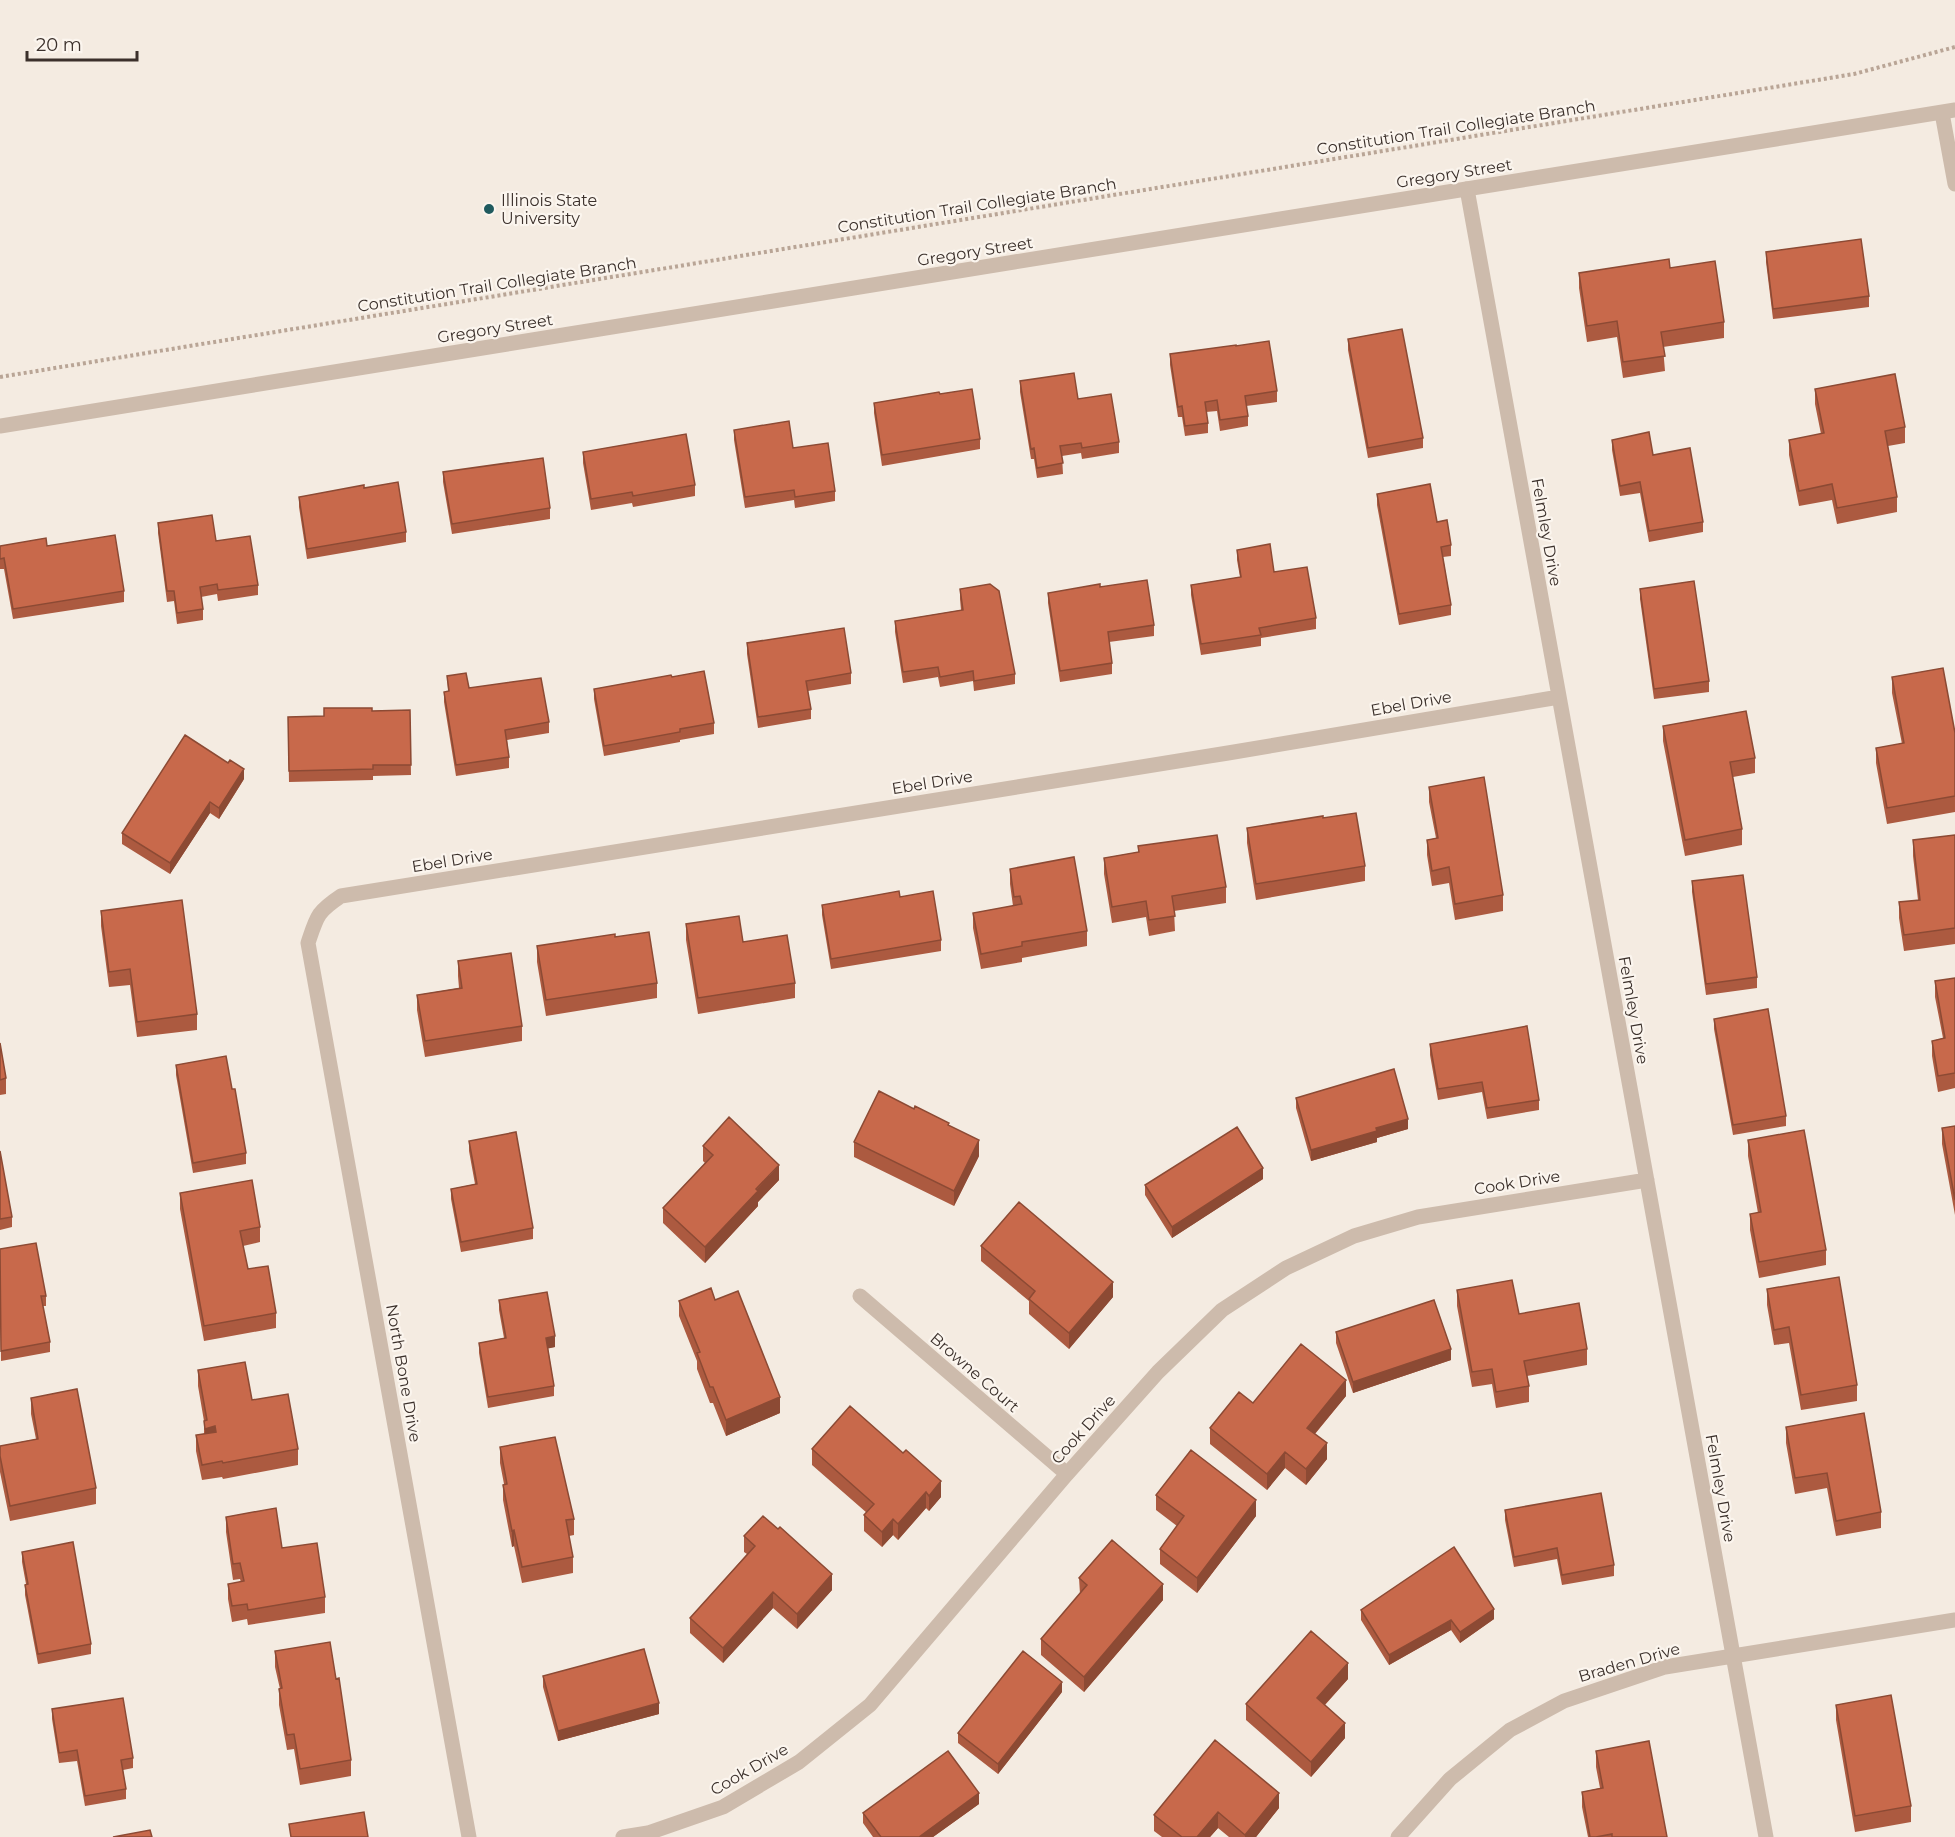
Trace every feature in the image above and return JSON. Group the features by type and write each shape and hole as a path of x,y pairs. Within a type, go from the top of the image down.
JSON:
{"street":[{"path":"1949,112 1955,183"},
{"name":"Gregory Street","path":"0,426 1949,112"},
{"name":"Felmley Drive","path":"1467,189 1766,1837"},
{"name":"Ebel Drive","path":"317,916 323,908 341,896 1559,697"},
{"name":"North Bone Drive","path":"317,916 308,943 470,1837"},
{"name":"Cook Drive","path":"623,1837 648,1833 723,1807 799,1762 870,1705 1067,1474 1158,1372 1222,1310 1286,1268 1354,1236 1418,1217 1647,1180"},
{"name":"Browne Court","path":"860,1296 1067,1474"},
{"name":"Braden Drive","path":"1398,1837 1450,1779 1510,1730 1564,1701 1665,1667 1955,1620"}],"path":[{"name":"Constitution Trail Collegiate Branch","path":"0,377 1854,74 1955,47"}],"building":[{"path":"1861,239 1869,296 1773,309 1766,252"},
{"path":"1669,259 1670,268 1715,261 1724,322 1661,332 1665,356 1623,362 1617,321 1587,326 1579,273"},
{"path":"1402,329 1423,438 1368,448 1348,339"},
{"path":"1269,341 1277,391 1245,396 1248,416 1220,420 1217,400 1205,402 1208,423 1185,426 1182,406 1178,407 1170,354"},
{"path":"1074,373 1078,399 1111,394 1119,442 1082,448 1081,443 1060,446 1063,463 1037,468 1034,448 1031,449 1020,381"},
{"path":"1895,374 1905,427 1885,431 1897,497 1837,508 1832,484 1799,491 1789,440 1824,433 1815,389"},
{"path":"972,389 980,439 882,455 874,403"},
{"path":"789,421 793,448 828,443 835,491 795,497 794,490 745,497 734,430"},
{"path":"1649,432 1653,455 1690,448 1703,522 1649,531 1640,482 1620,486 1612,440"},
{"path":"686,434 695,485 633,496 632,492 591,499 583,452"},
{"path":"543,458 550,508 452,524 443,472"},
{"path":"398,482 406,532 307,549 299,497 364,485 364,488"},
{"path":"1430,484 1437,522 1447,520 1451,545 1441,547 1451,605 1399,614 1377,494"},
{"path":"212,515 216,541 250,536 258,585 218,590 217,584 200,587 203,609 177,613 174,591 167,591 158,523"},
{"path":"115,535 124,591 13,609 4,558 0,559 0,546 46,538 47,546"},
{"path":"1270,544 1274,572 1307,567 1316,618 1259,628 1261,635 1201,644 1191,585 1241,577 1237,550"},
{"path":"1147,580 1154,625 1108,632 1112,663 1060,671 1048,593 1100,584 1100,587"},
{"path":"1694,581 1709,681 1654,689 1640,589"},
{"path":"990,584 999,591 1015,674 974,681 973,671 940,677 938,667 903,672 895,621 963,610 960,589"},
{"path":"844,628 851,673 806,681 811,709 758,717 747,643"},
{"path":"1943,668 1955,733 1955,796 1887,808 1876,748 1904,743 1892,677"},
{"path":"704,671 714,723 680,729 680,732 604,746 594,689"},
{"path":"466,673 469,688 541,678 549,722 505,730 509,757 456,765 444,692 449,691 447,676"},
{"path":"324,708 372,708 372,711 410,710 411,765 373,765 373,769 289,771 288,717 324,716"},
{"path":"1746,711 1755,758 1730,762 1742,829 1685,840 1663,726"},
{"path":"185,735 228,763 230,760 244,769 219,808 210,802 170,863 122,833"},
{"path":"1484,777 1503,895 1455,904 1449,867 1432,871 1427,840 1438,838 1429,787"},
{"path":"1356,813 1365,866 1256,884 1247,828"},
{"path":"1217,835 1226,887 1172,896 1175,916 1149,920 1146,901 1112,907 1104,858 1139,852 1138,846"},
{"path":"1955,835 1955,928 1904,935 1899,902 1920,900 1913,840"},
{"path":"1074,857 1087,931 1022,942 1022,946 981,954 973,913 1022,904 1020,896 1014,897 1010,869"},
{"path":"1743,875 1757,977 1706,984 1692,881"},
{"path":"899,891 900,897 933,891 941,940 831,959 822,905"},
{"path":"182,900 197,1014 137,1022 130,969 109,972 101,911"},
{"path":"739,916 743,942 787,935 795,983 698,998 686,924"},
{"path":"649,932 657,983 546,1000 537,946 615,934 615,937"},
{"path":"511,953 522,1026 425,1041 417,995 462,988 458,961"},
{"path":"1955,978 1955,1073 1938,1076 1932,1041 1945,1038 1935,981"},
{"path":"1768,1009 1786,1116 1733,1125 1714,1019"},
{"path":"1527,1026 1539,1100 1487,1108 1482,1082 1438,1089 1430,1044"},
{"path":"0,1043 6,1078 0,1080"},
{"path":"226,1056 232,1089 235,1089 246,1153 193,1163 176,1065"},
{"path":"1394,1069 1408,1119 1376,1128 1377,1131 1311,1150 1296,1098"},
{"path":"879,1091 914,1109 915,1106 979,1140 954,1191 854,1142"},
{"path":"729,1117 779,1165 756,1189 758,1191 705,1247 663,1208 713,1155 703,1146"},
{"path":"1955,1126 1955,1200 1942,1128"},
{"path":"1237,1127 1263,1168 1172,1227 1145,1185"},
{"path":"1804,1130 1826,1250 1759,1262 1750,1214 1761,1212 1748,1140"},
{"path":"516,1132 533,1228 461,1242 451,1189 477,1184 469,1141"},
{"path":"0,1151 12,1217 0,1219"},
{"path":"252,1180 260,1227 240,1231 248,1269 268,1266 276,1313 204,1326 180,1193"},
{"path":"1019,1202 1113,1282 1069,1333 1029,1299 1035,1291 981,1246"},
{"path":"36,1243 46,1296 41,1296 50,1342 1,1351 0,1249"},
{"path":"1839,1277 1857,1385 1801,1395 1789,1327 1774,1330 1767,1289"},
{"path":"1512,1280 1519,1314 1579,1303 1587,1349 1524,1361 1529,1386 1496,1392 1492,1369 1472,1372 1457,1290"},
{"path":"711,1288 715,1300 738,1291 780,1397 726,1420 713,1387 710,1387 697,1353 700,1352 679,1301"},
{"path":"547,1292 555,1336 546,1338 554,1386 488,1397 479,1343 506,1338 499,1300"},
{"path":"1434,1300 1451,1349 1353,1382 1336,1332"},
{"path":"1301,1344 1346,1380 1307,1428 1327,1443 1306,1469 1285,1452 1267,1474 1210,1428 1239,1392 1253,1403"},
{"path":"245,1362 252,1400 288,1394 298,1449 202,1465 196,1435 216,1432 215,1426 205,1429 204,1421 207,1420 198,1370"},
{"path":"77,1389 96,1488 10,1506 0,1446 38,1439 31,1398"},
{"path":"850,1406 903,1453 906,1450 941,1481 929,1496 926,1492 898,1524 893,1519 882,1532 864,1515 874,1504 812,1449"},
{"path":"1864,1413 1881,1512 1836,1521 1827,1473 1795,1478 1786,1427"},
{"path":"555,1437 574,1519 566,1520 573,1557 522,1567 503,1485 507,1484 500,1447"},
{"path":"1191,1450 1256,1500 1197,1578 1160,1549 1184,1516 1156,1495"},
{"path":"1601,1493 1614,1565 1562,1575 1557,1548 1514,1557 1505,1510"},
{"path":"276,1508 282,1548 317,1543 325,1597 248,1610 247,1604 232,1606 228,1584 244,1581 240,1563 233,1564 226,1517"},
{"path":"763,1516 778,1529 780,1527 832,1574 797,1614 773,1592 723,1648 690,1618 755,1546 744,1536"},
{"path":"1112,1540 1163,1584 1084,1677 1041,1639 1087,1585 1079,1578"},
{"path":"73,1542 91,1644 38,1654 25,1585 28,1584 22,1552"},
{"path":"1454,1547 1494,1609 1460,1632 1451,1620 1389,1655 1361,1610"},
{"path":"1311,1631 1348,1663 1317,1698 1345,1723 1311,1762 1246,1704"},
{"path":"330,1642 336,1679 339,1678 351,1760 300,1769 294,1734 287,1735 275,1651"},
{"path":"644,1649 659,1703 558,1731 543,1676"},
{"path":"1023,1651 1062,1682 998,1764 958,1733"},
{"path":"1891,1695 1911,1806 1855,1816 1836,1705"},
{"path":"123,1698 133,1758 121,1760 126,1789 85,1796 77,1750 59,1753 52,1709"},
{"path":"1215,1740 1279,1793 1245,1835 1218,1812 1197,1837 1182,1837 1154,1815"},
{"path":"1649,1741 1667,1837 1612,1837 1612,1834 1590,1837 1582,1792 1603,1788 1596,1751"},
{"path":"948,1751 979,1793 919,1837 881,1837 863,1813"},
{"path":"364,1812 368,1837 291,1837 289,1824"},
{"path":"150,1830 152,1837 113,1837"}],"place":[{"name":"Illinois State University","path":"489,209"}]}
